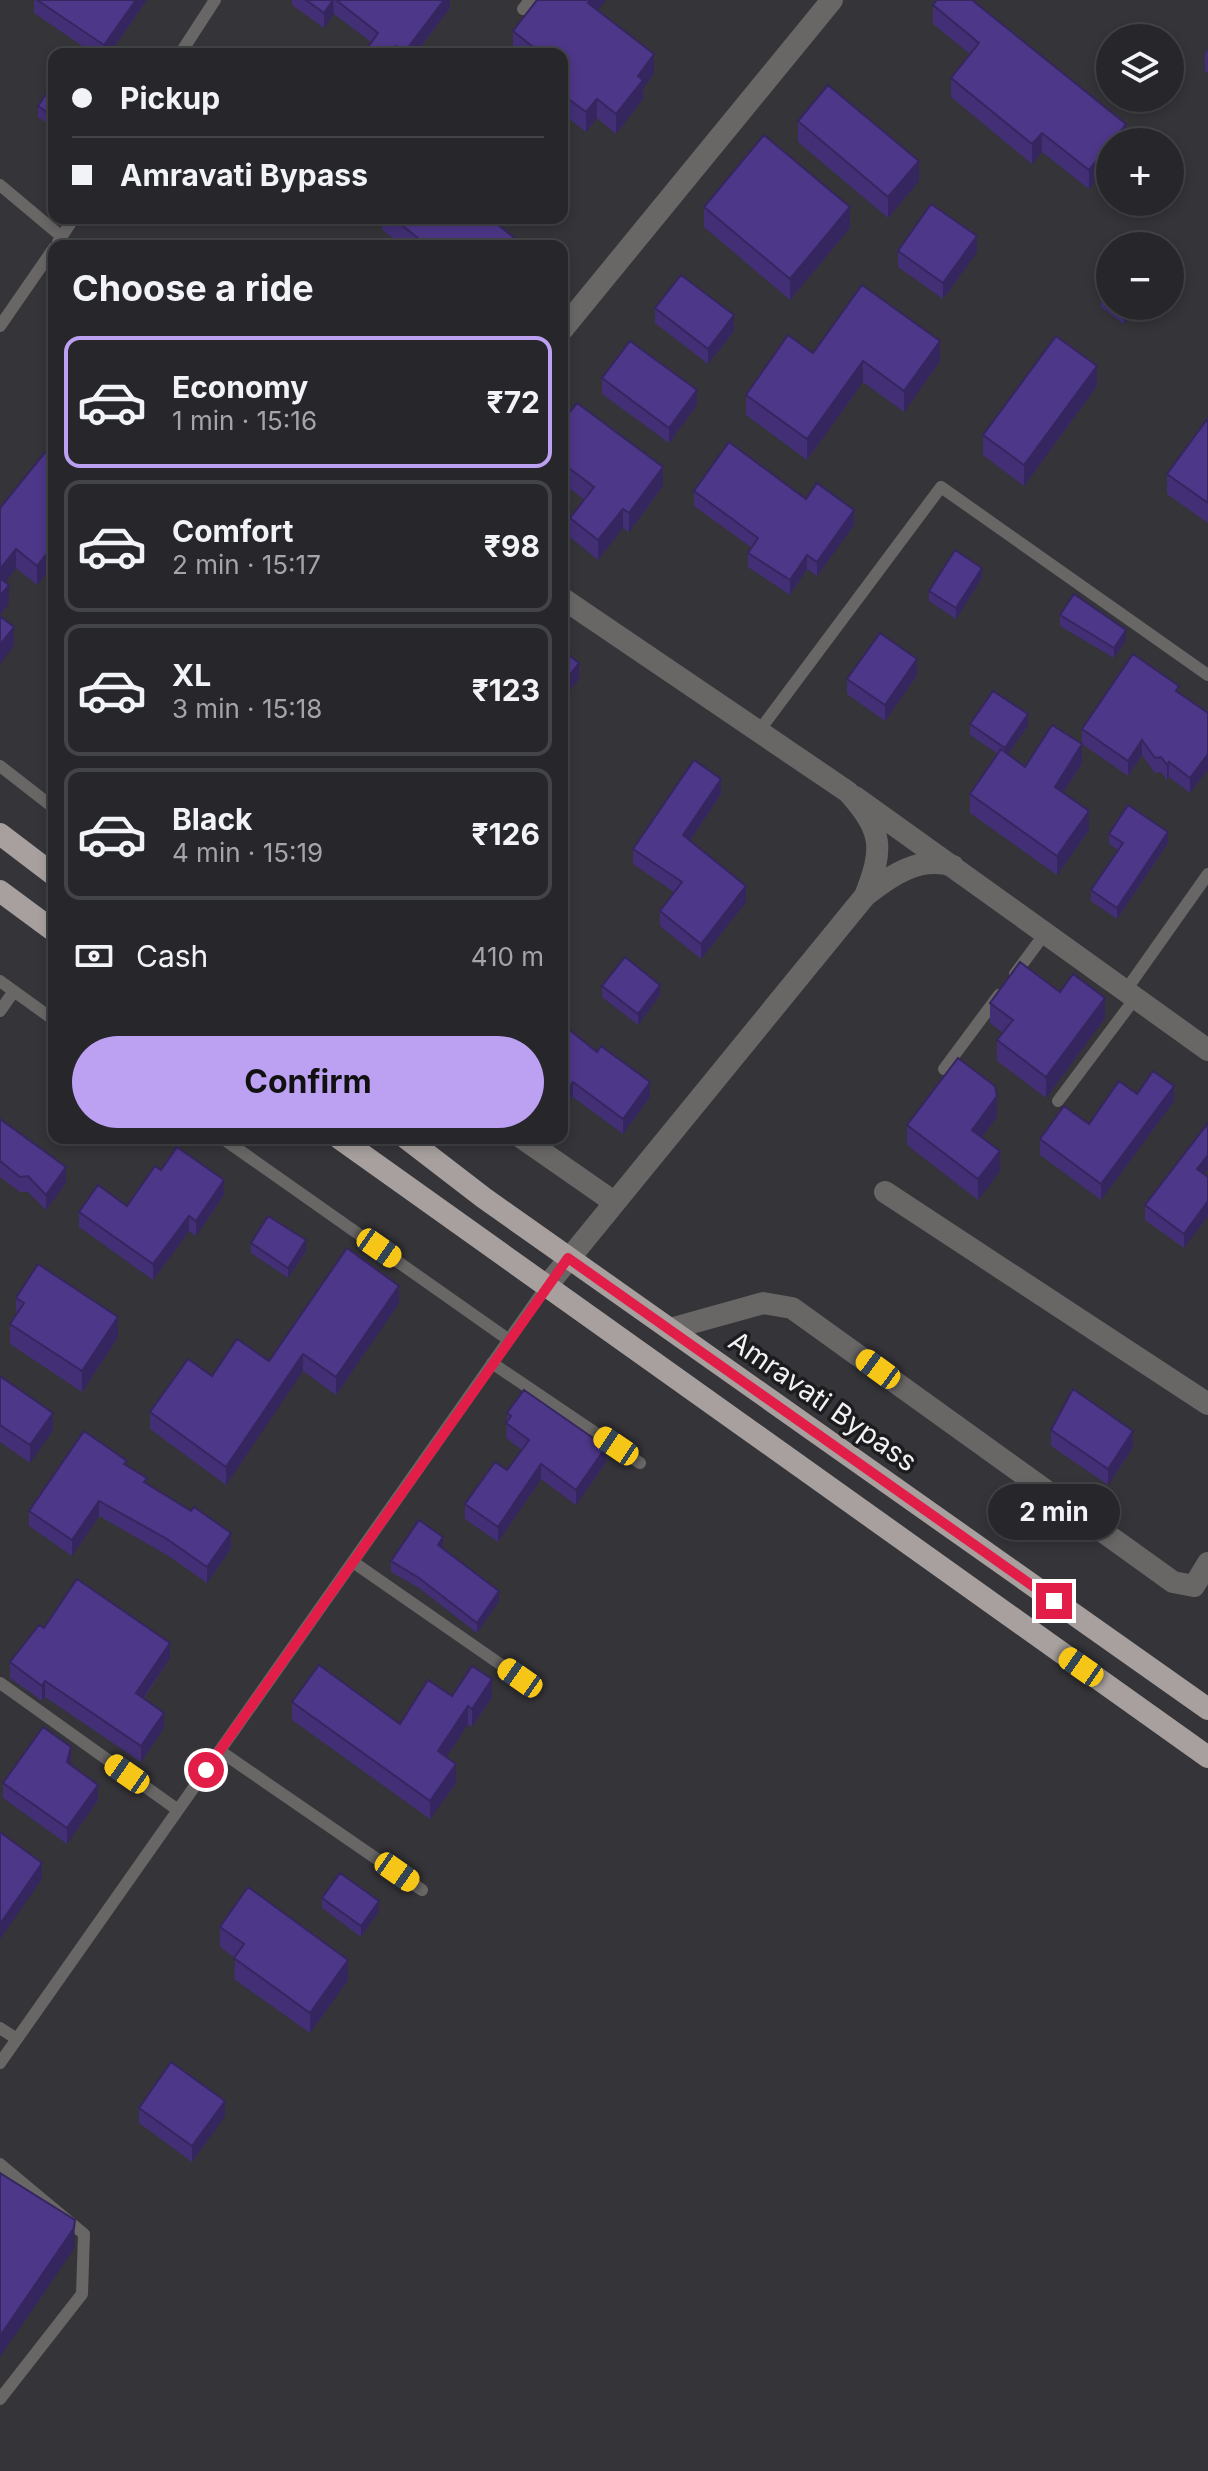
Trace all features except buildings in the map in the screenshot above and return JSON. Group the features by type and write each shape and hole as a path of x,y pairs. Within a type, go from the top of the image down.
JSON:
{"highway":[{"path":"0,834 48,870"},
{"path":"0,891 48,927"},
{"path":"347,1144 1208,1757"},
{"name":"Amravati Bypass","path":"414,1144 568,1258 1208,1709"}],"street":[{"path":"568,323 832,0"},
{"path":"568,602 958,868 1208,1050"},
{"path":"848,792 867,813 879,839 877,865 865,896"},
{"path":"546,1287 865,896 891,876 921,864 943,863 958,868"},
{"path":"531,1144 614,1202"},
{"path":"885,1192 1208,1404"},
{"path":"670,1329 763,1303 792,1308 1173,1582 1194,1586 1207,1569"}],"lane":[{"path":"184,48 215,0"},
{"path":"0,185 53,240"},
{"path":"0,326 48,257"},
{"path":"759,731 941,487 1208,675"},
{"path":"0,766 48,803"},
{"path":"1058,1101 1208,874"},
{"path":"944,1069 1046,932"},
{"path":"0,981 48,1016"},
{"path":"0,1011 14,991"},
{"path":"231,1144 509,1340"},
{"path":"0,2063 546,1287"},
{"path":"492,1363 640,1463"},
{"path":"353,1562 520,1678"},
{"path":"0,1683 178,1810"},
{"path":"220,1751 422,1890"},
{"path":"0,2028 17,2039"},
{"path":"0,2164 84,2234 82,2294 0,2399"}],"route":[{"path":"206,1770 568,1258 1054,1601"}]}
